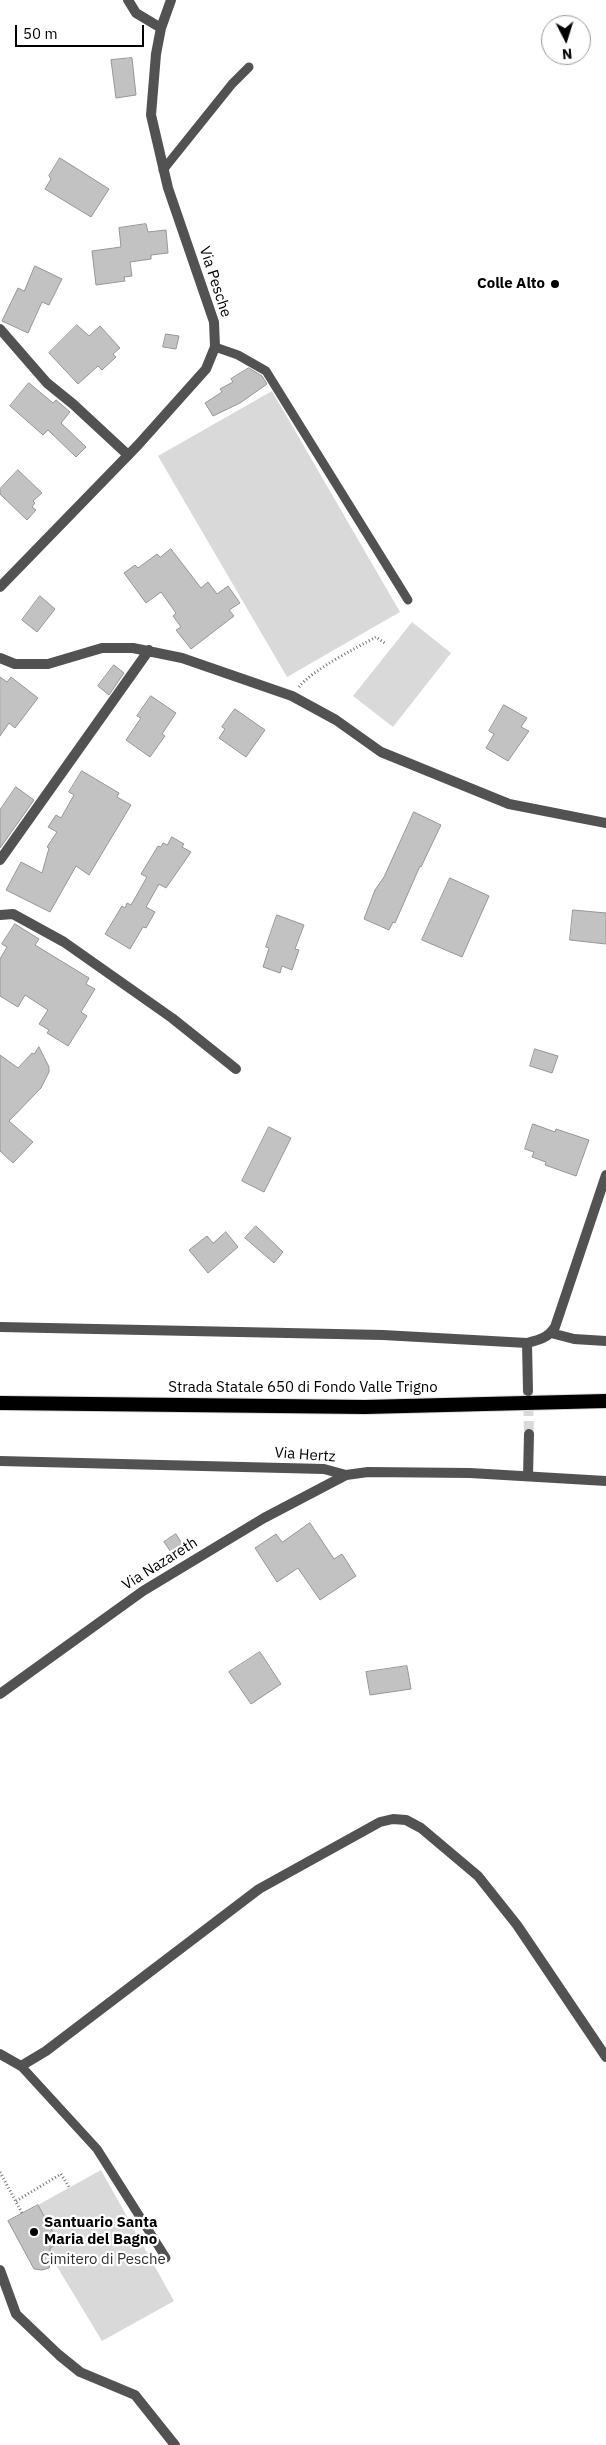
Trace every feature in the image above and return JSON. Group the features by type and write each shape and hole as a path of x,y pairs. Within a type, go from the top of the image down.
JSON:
{"highway":[{"name":"Strada Statale 650 di Fondo Valle Trigno","path":"0,1403 364,1406 606,1401"}],"street":[{"path":"128,0 136,12 161,28"},
{"name":"Via Pesche","path":"0,587 128,456 206,369 215,347 214,322 164,170 151,115 154,71 161,28 171,0"},
{"path":"0,329 48,383 128,456"},
{"path":"0,658 15,664 48,664 102,648 133,648 182,658 292,696 336,720 381,752 509,804 606,823"},
{"path":"0,860 149,650"},
{"path":"0,915 13,914 64,942 172,1018 236,1069"},
{"path":"0,1327 363,1334 527,1343 541,1340 551,1334 555,1327 606,1175"},
{"path":"551,1334 574,1339 606,1341"},
{"path":"527,1343 528,1391"},
{"path":"528,1434 528,1476"},
{"name":"Via Hertz","path":"0,1461 324,1469 346,1475 368,1472 528,1476 606,1481"},
{"name":"Via Nazareth","path":"0,1694 144,1591 264,1518 346,1475"},
{"path":"0,2054 21,2066 46,2050 259,1890 380,1822 393,1819 406,1820 421,1828 478,1876 518,1925 606,2057"},
{"path":"0,2270 16,2314 59,2356 80,2372 135,2395 175,2445"}],"lane":[{"path":"164,170 232,84 249,67"},
{"path":"215,347 238,355 266,371 408,600"},
{"path":"21,2066 97,2149 166,2258"}],"path":[{"path":"292,696 303,681 376,637 386,644"},
{"path":"0,2172 22,2213"},
{"path":"16,2201 61,2174 69,2187"}],"green space":[{"path":"272,391 400,612 287,677 158,456"},
{"path":"412,622 451,653 393,727 353,696"},
{"name":"Cimitero di Pesche","path":"101,2170 174,2301 102,2341 47,2250 59,2243 38,2205"}],"building":[{"path":"132,58 136,95 116,98 111,60"},
{"path":"60,158 109,189 91,217 45,189 51,179 49,176"},
{"path":"146,224 148,232 166,230 168,253 151,255 151,259 130,262 132,276 124,277 125,281 96,285 92,251 121,247 119,228"},
{"path":"35,266 62,279 49,305 42,302 28,333 2,321 18,288 24,291"},
{"path":"77,325 89,336 100,326 120,348 113,354 116,357 102,370 98,366 78,384 49,353"},
{"path":"166,334 179,336 176,349 163,347"},
{"path":"249,368 262,376 267,384 240,403 213,416 205,403 222,392 220,389 233,382 231,379"},
{"path":"29,383 53,403 56,400 70,412 61,423 86,447 76,457 48,430 43,435 10,406"},
{"path":"18,470 42,493 33,501 35,503 32,507 36,510 27,520 0,494 0,489"},
{"path":"171,549 201,588 208,582 217,594 228,586 240,603 229,610 234,616 191,649 176,630 181,627 173,616 176,613 161,592 146,603 124,573 135,565 138,568 157,554 160,557"},
{"path":"40,596 55,609 37,632 22,620"},
{"path":"114,665 124,673 109,695 98,686"},
{"path":"0,677 7,682 11,677 38,698 15,728 9,723 0,736"},
{"path":"151,696 176,713 162,734 165,736 150,757 126,740 141,718 137,716"},
{"path":"504,705 527,718 521,727 529,731 508,761 486,748 494,734 489,731"},
{"path":"235,709 265,730 246,757 219,738 225,729 222,727"},
{"path":"82,771 119,793 117,797 131,805 89,875 76,866 50,912 6,890 21,862 42,873 49,848 47,847 57,832 48,827 56,815 61,818 74,795 69,792"},
{"path":"16,787 34,800 0,848 0,810"},
{"path":"414,812 441,825 420,866 395,923 393,922 389,930 364,919 375,890 384,877"},
{"path":"172,837 184,844 182,847 191,852 166,888 159,884 146,907 155,912 146,928 143,927 130,949 105,934 122,906 125,908 127,903 131,905 147,877 141,874 158,846 161,847 163,843 167,845"},
{"path":"450,878 489,896 462,957 422,940"},
{"path":"573,910 606,913 606,944 570,940"},
{"path":"277,915 304,925 295,949 299,950 292,970 282,966 280,973 263,967 269,948 266,947"},
{"path":"15,924 39,939 35,945 89,978 86,984 95,989 81,1012 87,1016 68,1046 47,1033 49,1030 39,1024 48,1010 25,995 18,1007 0,996 0,959 7,947 2,944"},
{"path":"39,1047 49,1067 49,1072 41,1088 9,1121 33,1142 13,1163 0,1151 0,1055 18,1068"},
{"path":"535,1049 558,1056 552,1073 530,1066"},
{"path":"533,1124 555,1132 556,1129 589,1140 576,1176 545,1165 546,1162 532,1157 534,1152 525,1149"},
{"path":"269,1127 291,1138 264,1192 242,1181"},
{"path":"256,1226 283,1252 274,1263 245,1238"},
{"path":"226,1232 238,1247 208,1273 189,1250 207,1236 213,1243"},
{"path":"310,1523 334,1559 342,1554 356,1576 320,1600 298,1568 277,1582 255,1548 276,1534 282,1542"},
{"path":"176,1534 184,1547 173,1555 164,1542"},
{"path":"260,1652 281,1684 251,1704 229,1672"},
{"path":"407,1666 411,1689 370,1695 366,1672"},
{"name":"Santuario Santa Maria del Bagno","path":"38,2205 59,2243 50,2248 51,2262 49,2268 42,2270 34,2269 8,2221"}],"tunnel":[{"path":"528,1391 529,1434"}],"place":[{"name":"Colle Alto","path":"555,284"},
{"name":"Santuario Santa Maria del Bagno","path":"34,2232"}]}
